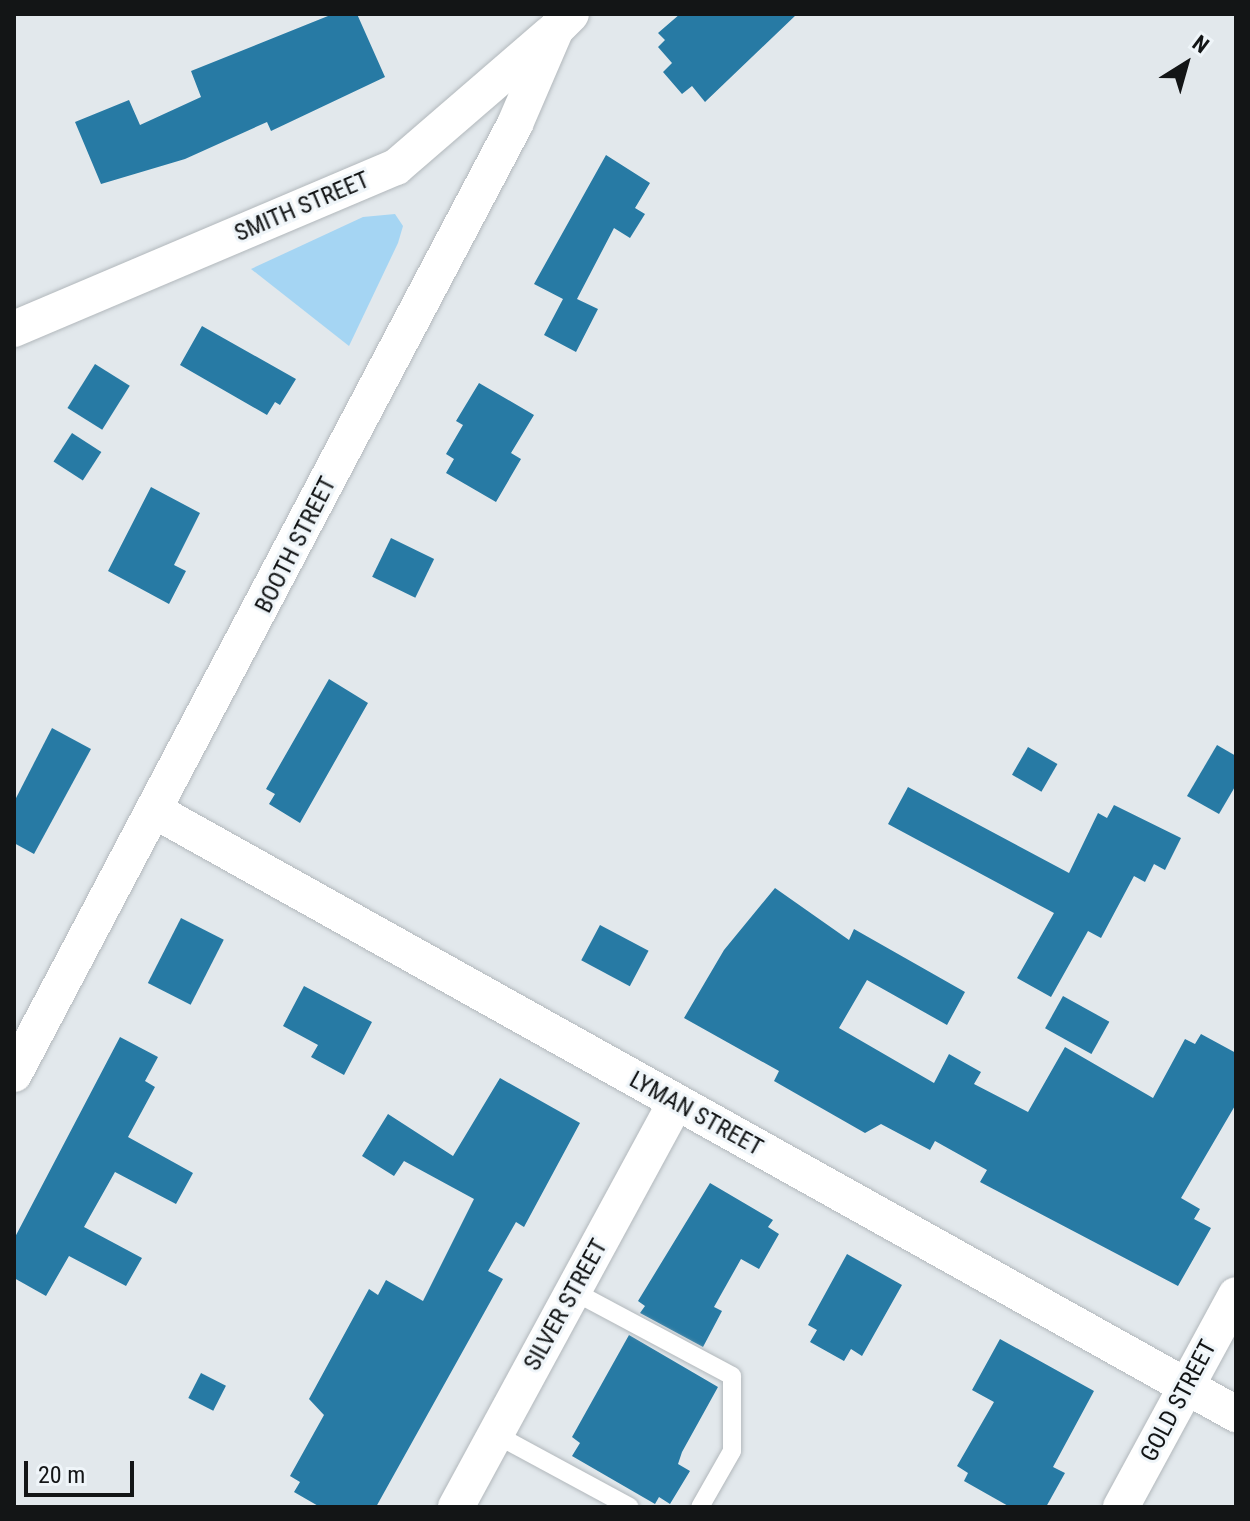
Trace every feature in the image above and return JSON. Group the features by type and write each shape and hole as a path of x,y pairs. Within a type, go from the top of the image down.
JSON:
{"street":[{"name":"SMITH STREET","path":"14,329 396,167 556,19"},
{"name":"BOOTH STREET","path":"14,1074 157,812 515,124 556,19"},
{"name":"LYMAN STREET","path":"157,812 1236,1414"},
{"name":"SILVER STREET","path":"456,1507 675,1103"},
{"name":"GOLD STREET","path":"1121,1507 1236,1295"}],"lane":[{"path":"573,1291 732,1376 732,1451 700,1507"},
{"path":"495,1434 630,1507"}],"shaded area":[{"path":"395,214 403,226 398,243 349,346 251,269 363,217"}],"building":[{"path":"333,14 357,14 385,77 271,131 267,122 185,159 101,184 75,122 129,100 140,125 201,97 191,71"},
{"path":"680,14 797,14 705,102 692,86 682,94 663,72 672,63 658,47 665,40 658,33"},
{"path":"606,155 650,183 635,208 645,214 630,238 614,228 577,299 598,309 576,352 544,335 563,299 534,284"},
{"path":"202,326 296,379 280,405 275,402 267,415 180,365"},
{"path":"95,364 130,386 102,430 67,408"},
{"path":"479,383 534,415 511,453 521,459 496,502 446,473 454,459 446,454 463,425 456,421"},
{"path":"72,433 101,452 83,481 53,462"},
{"path":"151,487 200,513 174,565 186,571 169,604 108,571"},
{"path":"391,538 434,559 415,598 372,577"},
{"path":"329,679 368,703 300,823 269,804 275,794 266,789"},
{"path":"52,728 91,749 34,854 14,843 14,802"},
{"path":"1217,745 1236,756 1236,785 1219,814 1187,796"},
{"path":"1028,747 1057,764 1041,792 1012,775"},
{"path":"908,787 1069,873 1098,813 1107,818 1114,805 1181,838 1165,870 1154,864 1145,882 1134,876 1101,938 1088,931 1051,997 1017,978 1054,913 888,824"},
{"path":"775,888 849,940 854,929 965,992 947,1025 867,980 839,1028 934,1083 949,1054 981,1072 974,1084 1028,1112 1065,1047 1153,1098 1185,1039 1195,1044 1201,1034 1236,1053 1236,1104 1181,1198 1200,1209 1194,1219 1211,1228 1178,1286 980,1182 987,1170 935,1141 930,1150 881,1124 865,1133 774,1081 779,1071 684,1018 724,950"},
{"path":"181,918 224,940 191,1005 148,983"},
{"path":"600,925 649,951 630,986 581,960"},
{"path":"304,986 372,1022 344,1075 311,1057 318,1045 283,1026"},
{"path":"1063,996 1109,1022 1091,1054 1045,1028"},
{"path":"120,1037 158,1057 145,1081 155,1087 128,1137 193,1173 176,1204 115,1172 84,1227 142,1258 126,1286 69,1256 46,1296 14,1278 14,1239"},
{"path":"500,1078 580,1123 524,1227 516,1222 488,1271 503,1279 376,1507 320,1507 294,1492 300,1482 290,1476 324,1415 309,1399 369,1289 378,1295 386,1280 423,1301 474,1199 404,1161 394,1176 362,1156 388,1114 453,1156"},
{"path":"710,1183 773,1220 768,1227 779,1234 759,1269 741,1259 714,1307 722,1311 703,1347 640,1313 645,1306 638,1301"},
{"path":"847,1254 902,1285 862,1356 851,1349 844,1361 810,1342 817,1330 808,1325"},
{"path":"629,1335 718,1387 682,1452 678,1464 690,1471 670,1504 659,1497 655,1504 572,1456 580,1443 572,1437"},
{"path":"1000,1339 1094,1391 1053,1467 1065,1473 1046,1507 1010,1507 964,1481 968,1473 957,1466 994,1402 972,1390"},
{"path":"201,1373 226,1386 213,1411 188,1398"}]}
